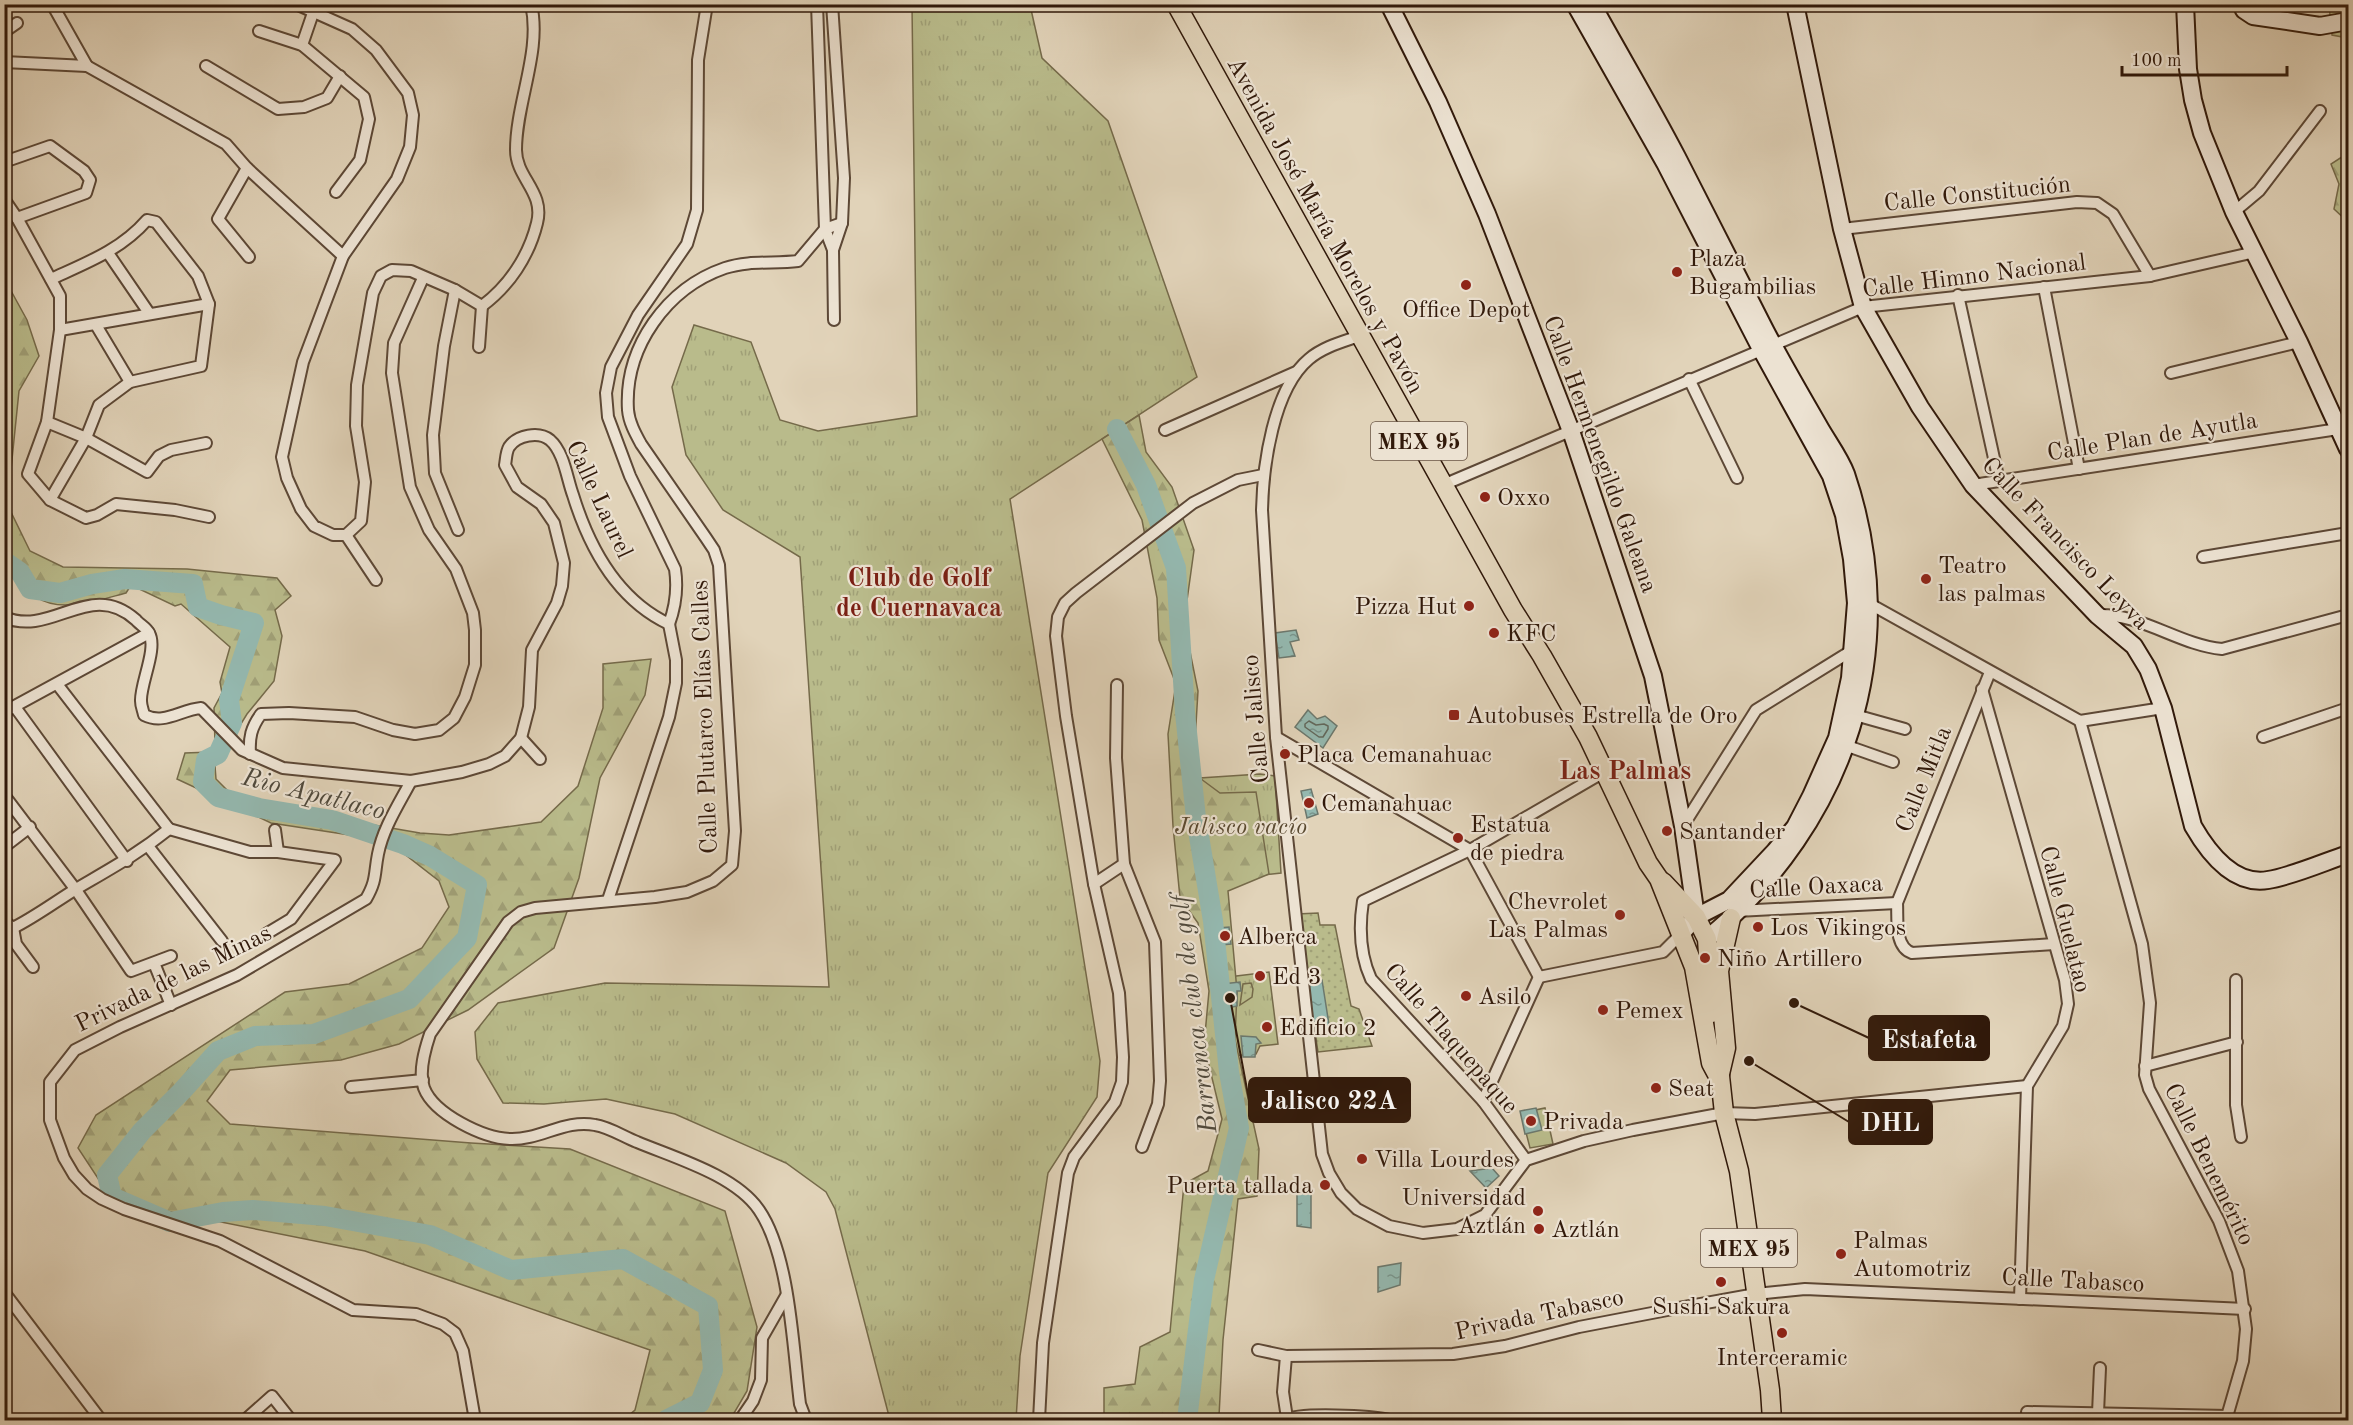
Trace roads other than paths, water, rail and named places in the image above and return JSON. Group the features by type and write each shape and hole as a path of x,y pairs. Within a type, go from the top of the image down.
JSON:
{"main road":[{"name":"Avenida José María Morelos y Pavón","path":"1176,4 1513,610 1588,737 1648,863 1659,879"},
{"name":"MEX 95","path":"1659,879 1696,917 1707,939 1719,1078 1724,1113 1739,1171 1772,1420"},
{"name":"MEX 95","path":"1659,879 1694,967 1711,1063 1719,1078"},
{"path":"1719,1078 1726,1048 1719,970 1734,914"}],"street":[{"path":"52,4 87,66"},
{"path":"296,4 352,29 376,50 408,93 413,115 410,147 397,179 343,256 303,362 282,457 286,478 301,509 314,526 333,535 346,535 361,520 365,482 356,426 357,386 373,293 381,276 392,270 411,271 455,290 482,306"},
{"path":"479,347 482,306 494,297 521,265 537,223 539,205 519,165 516,149 535,29 531,4"},
{"name":"Calle Laurel","path":"608,900 669,717 676,683 676,660 669,624 675,606 678,583 675,569 630,476 608,417 606,393 611,367 638,315 687,244 697,210 698,60 707,4"},
{"path":"817,4 825,229 833,250"},
{"path":"832,4 844,178 842,223 833,250 834,320"},
{"name":"Calle Hermenegildo Galeana","path":"1389,4 1438,102 1483,204 1570,431 1653,676 1683,826 1696,917"},
{"path":"1539,977 1663,952 1696,917 1729,900 1795,826 1855,715 1863,681 1860,645 1866,560 1857,514 1845,471 1767,349 1575,4"},
{"path":"1592,4 1676,156 1767,349"},
{"name":"Calle Francisco Leyva","path":"1795,4 1842,229 1863,307 1920,407 1973,486 2097,615 2134,646 2148,669 2163,708 2193,826 2203,843 2217,860 2234,873 2252,879 2267,880 2349,854"},
{"path":"2185,4 2188,69 2202,133 2234,212 2349,449"},
{"path":"2241,4 2244,10 2253,16 2320,26 2349,21"},
{"path":"302,45 313,13"},
{"path":"4,32 17,23"},
{"path":"259,31 302,45 364,97 369,119 360,160 336,192"},
{"path":"4,62 87,66 226,144 248,168 343,256"},
{"path":"206,66 278,109 304,107 327,98 340,76"},
{"path":"2234,212 2259,191 2320,111"},
{"path":"4,162 50,147 84,171 90,180 86,193 17,218"},
{"path":"248,168 218,219 249,257"},
{"path":"4,199 60,296 60,330 47,422 28,474 50,500 86,518 97,515 116,504 175,510 208,517"},
{"name":"Calle Constitución","path":"1842,229 2077,202 2097,203 2113,214 2150,276"},
{"path":"50,500 86,438 99,405 130,382 201,366 209,304 198,276 156,222 147,220 133,236 108,254 51,279"},
{"path":"825,229 842,223"},
{"name":"Calle Plutarco Elías Calles","path":"806,1420 800,1404 786,1296 770,1230 758,1208 738,1188 714,1175 596,1125 574,1124 511,1139 478,1132 437,1108 424,1088 423,1080 424,1053 430,1034 508,922 521,912 534,908 687,892 713,881 732,865 735,831 719,565 706,537 632,428 628,410 631,366 650,326 677,295 700,280 726,268 761,261 798,261 825,229"},
{"name":"Calle Himno Nacional","path":"1443,485 1863,307 2150,276 2255,252"},
{"path":"108,254 149,313"},
{"path":"250,754 251,727 261,714 289,713 355,717 393,730 415,734 439,730 454,717 465,697 475,666 476,630 473,613 456,568 429,530 410,487 392,373 394,344 423,278"},
{"path":"2044,286 2079,469"},
{"path":"455,290 444,346 433,435 435,472 458,530"},
{"path":"1958,296 1999,481"},
{"path":"60,330 209,304"},
{"path":"96,325 130,382"},
{"name":"Calle Jalisco","path":"1359,336 1325,348 1296,372 1268,443 1263,476 1262,510 1276,736 1322,1154 1329,1173 1341,1193 1357,1209 1389,1226 1423,1233 1457,1229 1485,1215 1526,1160"},
{"path":"2171,373 2299,342"},
{"path":"1165,430 1296,372"},
{"path":"1689,380 1737,478"},
{"path":"47,422 86,438 147,472 159,456 171,450 206,443"},
{"name":"Calle Plan de Ayutla","path":"1973,486 2338,429"},
{"name":"Calle Laurel","path":"521,738 529,707 532,650 557,603 562,586 564,563 555,524 542,504 517,487 505,465 509,448 519,438 535,435 550,440 563,462 586,531 606,568 629,597 651,615 669,624"},
{"path":"1039,1420 1042,1343 1068,1173 1074,1157 1115,1102 1122,1082 1123,1057 1119,993 1094,884 1066,716 1056,636 1058,618 1065,603 1076,593 1193,503 1238,480 1263,476"},
{"path":"2203,557 2349,533"},
{"path":"346,535 376,580"},
{"path":"1863,603 2080,721 2163,708"},
{"path":"8,618 37,621 95,604 114,605 130,615 149,633 151,645 141,700 144,715 155,720 167,718 188,709 201,708 235,744 250,754 283,768 411,781 435,778 489,764 505,756 521,738 540,759"},
{"path":"2097,615 2114,615 2204,647 2222,648 2349,615"},
{"path":"4,712 149,633"},
{"path":"1683,826 1756,710 1860,645"},
{"path":"1707,939 1734,914 1785,859 1822,802 1841,744 1850,678 1860,645"},
{"name":"Calle Mitla","path":"1897,903 1990,672"},
{"path":"57,684 169,829 250,852 278,852 335,860 291,919 266,934"},
{"path":"1117,685 1116,758 1124,864 1155,942 1160,1081 1158,1104 1142,1147"},
{"name":"Calle Guelatao","path":"1982,689 2065,980 2068,1004 2064,1026 2027,1086 2020,1299"},
{"path":"15,707 127,861"},
{"path":"2264,736 2349,708"},
{"path":"1855,715 1905,729"},
{"name":"Calle Benemérito","path":"2080,721 2142,944 2150,1003 2145,1066 2149,1089 2219,1221 2238,1271 2246,1329 2243,1361 2227,1418"},
{"path":"1276,736 1470,850 1539,977"},
{"path":"1841,744 1893,762"},
{"path":"1470,850 1604,772"},
{"name":"Privada de las Minas","path":"411,781 388,824 378,854 375,884 366,899 237,975 120,1027 75,1050 50,1082 50,1120 64,1158 74,1175 87,1190 109,1202 219,1241 353,1310 416,1314 443,1324 455,1333 463,1351 474,1420"},
{"path":"4,795 76,890 131,971 171,956"},
{"path":"4,847 30,827"},
{"path":"33,967 16,944 14,924 127,861 169,829"},
{"path":"275,830 278,852"},
{"path":"148,846 222,941"},
{"name":"Calle Tlaquepaque","path":"1470,850 1363,901 1360,920 1364,965 1371,979 1483,1101 1526,1160"},
{"path":"1094,884 1124,864"},
{"path":"1897,903 1900,944 1912,953 2054,944"},
{"name":"Calle Oaxaca","path":"1734,914 1897,903"},
{"path":"154,963 171,1005"},
{"path":"1483,1101 1539,977"},
{"path":"2236,980 2236,1105 2241,1137"},
{"path":"2145,1066 2237,1042"},
{"path":"351,1087 423,1080"},
{"path":"1526,1160 1584,1141 1724,1113 1755,1114 2027,1086"},
{"name":"Calle Tabasco","path":"1756,1294 1805,1290 2245,1309"},
{"path":"4,1292 101,1420"},
{"name":"Privada Tabasco","path":"1258,1350 1286,1356 1454,1354 1505,1346 1579,1327 1756,1294"},
{"path":"740,1420 753,1401 761,1380 762,1338 786,1296"},
{"path":"1286,1356 1283,1392 1286,1419 1390,1420"},
{"path":"2098,1413 2100,1368"},
{"path":"245,1420 272,1396 291,1420"},
{"path":"2027,1412 2227,1418"}],"water":[{"path":"1296,630 1299,640 1290,642 1295,656 1279,658 1275,633"},
{"path":"1308,710 1317,719 1325,716 1337,726 1323,748 1295,727"},
{"name":"Cemanahuac","path":"1311,789 1318,814 1307,818 1301,791"},
{"name":"Alberca","path":"1229,927 1231,944 1221,945 1219,928"},
{"path":"1322,980 1330,1031 1315,1032 1307,982"},
{"path":"1240,982 1241,991 1237,991 1237,1006 1224,1009 1222,984"},
{"path":"1241,1036 1256,1037 1261,1043 1256,1044 1255,1057 1243,1057"},
{"name":"Privada","path":"1536,1108 1542,1130 1525,1134 1520,1111"},
{"path":"1492,1168 1499,1176 1486,1188 1470,1171"},
{"path":"1297,1188 1311,1191 1311,1228 1297,1226"},
{"path":"1401,1263 1400,1285 1378,1292 1378,1267"}],"waterway":[{"name":"Barranca club de golf","path":"1117,429 1146,485 1176,568 1185,713 1196,818 1213,921 1229,1072 1239,1128 1204,1280 1187,1420"},
{"name":"Rio Apatlaco","path":"4,561 20,572 30,589 60,593 92,584 125,579 193,584 198,607 254,623 229,700 232,723 218,754 206,760 203,782 218,797 259,808 332,820 403,844 430,856 477,885 467,938 409,999 314,1034 255,1036 218,1051 142,1131 107,1175 112,1197 170,1222 223,1212 253,1210 325,1216 430,1235 511,1270 623,1259 708,1306 713,1370 700,1403 666,1420"}],"place":[{"name":"Plaza Bugambilias","path":"1677,272"},
{"name":"Office Depot","path":"1466,285"},
{"name":"Oxxo","path":"1485,497"},
{"name":"Teatro las palmas","path":"1926,579"},
{"name":"Pizza Hut","path":"1469,606"},
{"name":"KFC","path":"1494,633"},
{"name":"Autobuses Estrella de Oro","path":"1454,715"},
{"name":"Placa Cemanahuac","path":"1285,754"},
{"name":"Cemanahuac","path":"1309,803"},
{"name":"Santander","path":"1667,831"},
{"name":"Estatua de piedra","path":"1458,838"},
{"name":"Chevrolet Las Palmas","path":"1620,915"},
{"name":"Los Vikingos","path":"1758,927"},
{"name":"Alberca","path":"1225,936"},
{"name":"Niño Artillero","path":"1705,958"},
{"name":"Ed 3","path":"1260,976"},
{"name":"Asilo","path":"1466,996"},
{"name":"Jalisco 22A","path":"1230,998"},
{"name":"Estafeta","path":"1794,1003"},
{"name":"Pemex","path":"1603,1010"},
{"name":"Edificio 2","path":"1267,1027"},
{"name":"DHL","path":"1749,1061"},
{"name":"Seat","path":"1656,1088"},
{"name":"Privada","path":"1531,1121"},
{"name":"Villa Lourdes","path":"1362,1159"},
{"name":"Puerta tallada","path":"1325,1185"},
{"name":"Universidad Aztlán","path":"1538,1211"},
{"name":"Aztlán","path":"1539,1229"},
{"name":"Palmas Automotriz","path":"1841,1254"},
{"name":"Sushi Sakura","path":"1721,1282"},
{"name":"Interceramic","path":"1782,1333"}],"district":[{"name":"Club de Golf de Cuernavaca","path":"919,592"},
{"name":"Las Palmas","path":"1625,770"}],"park label":[{"name":"Jalisco vacío","path":"1241,826"}]}
